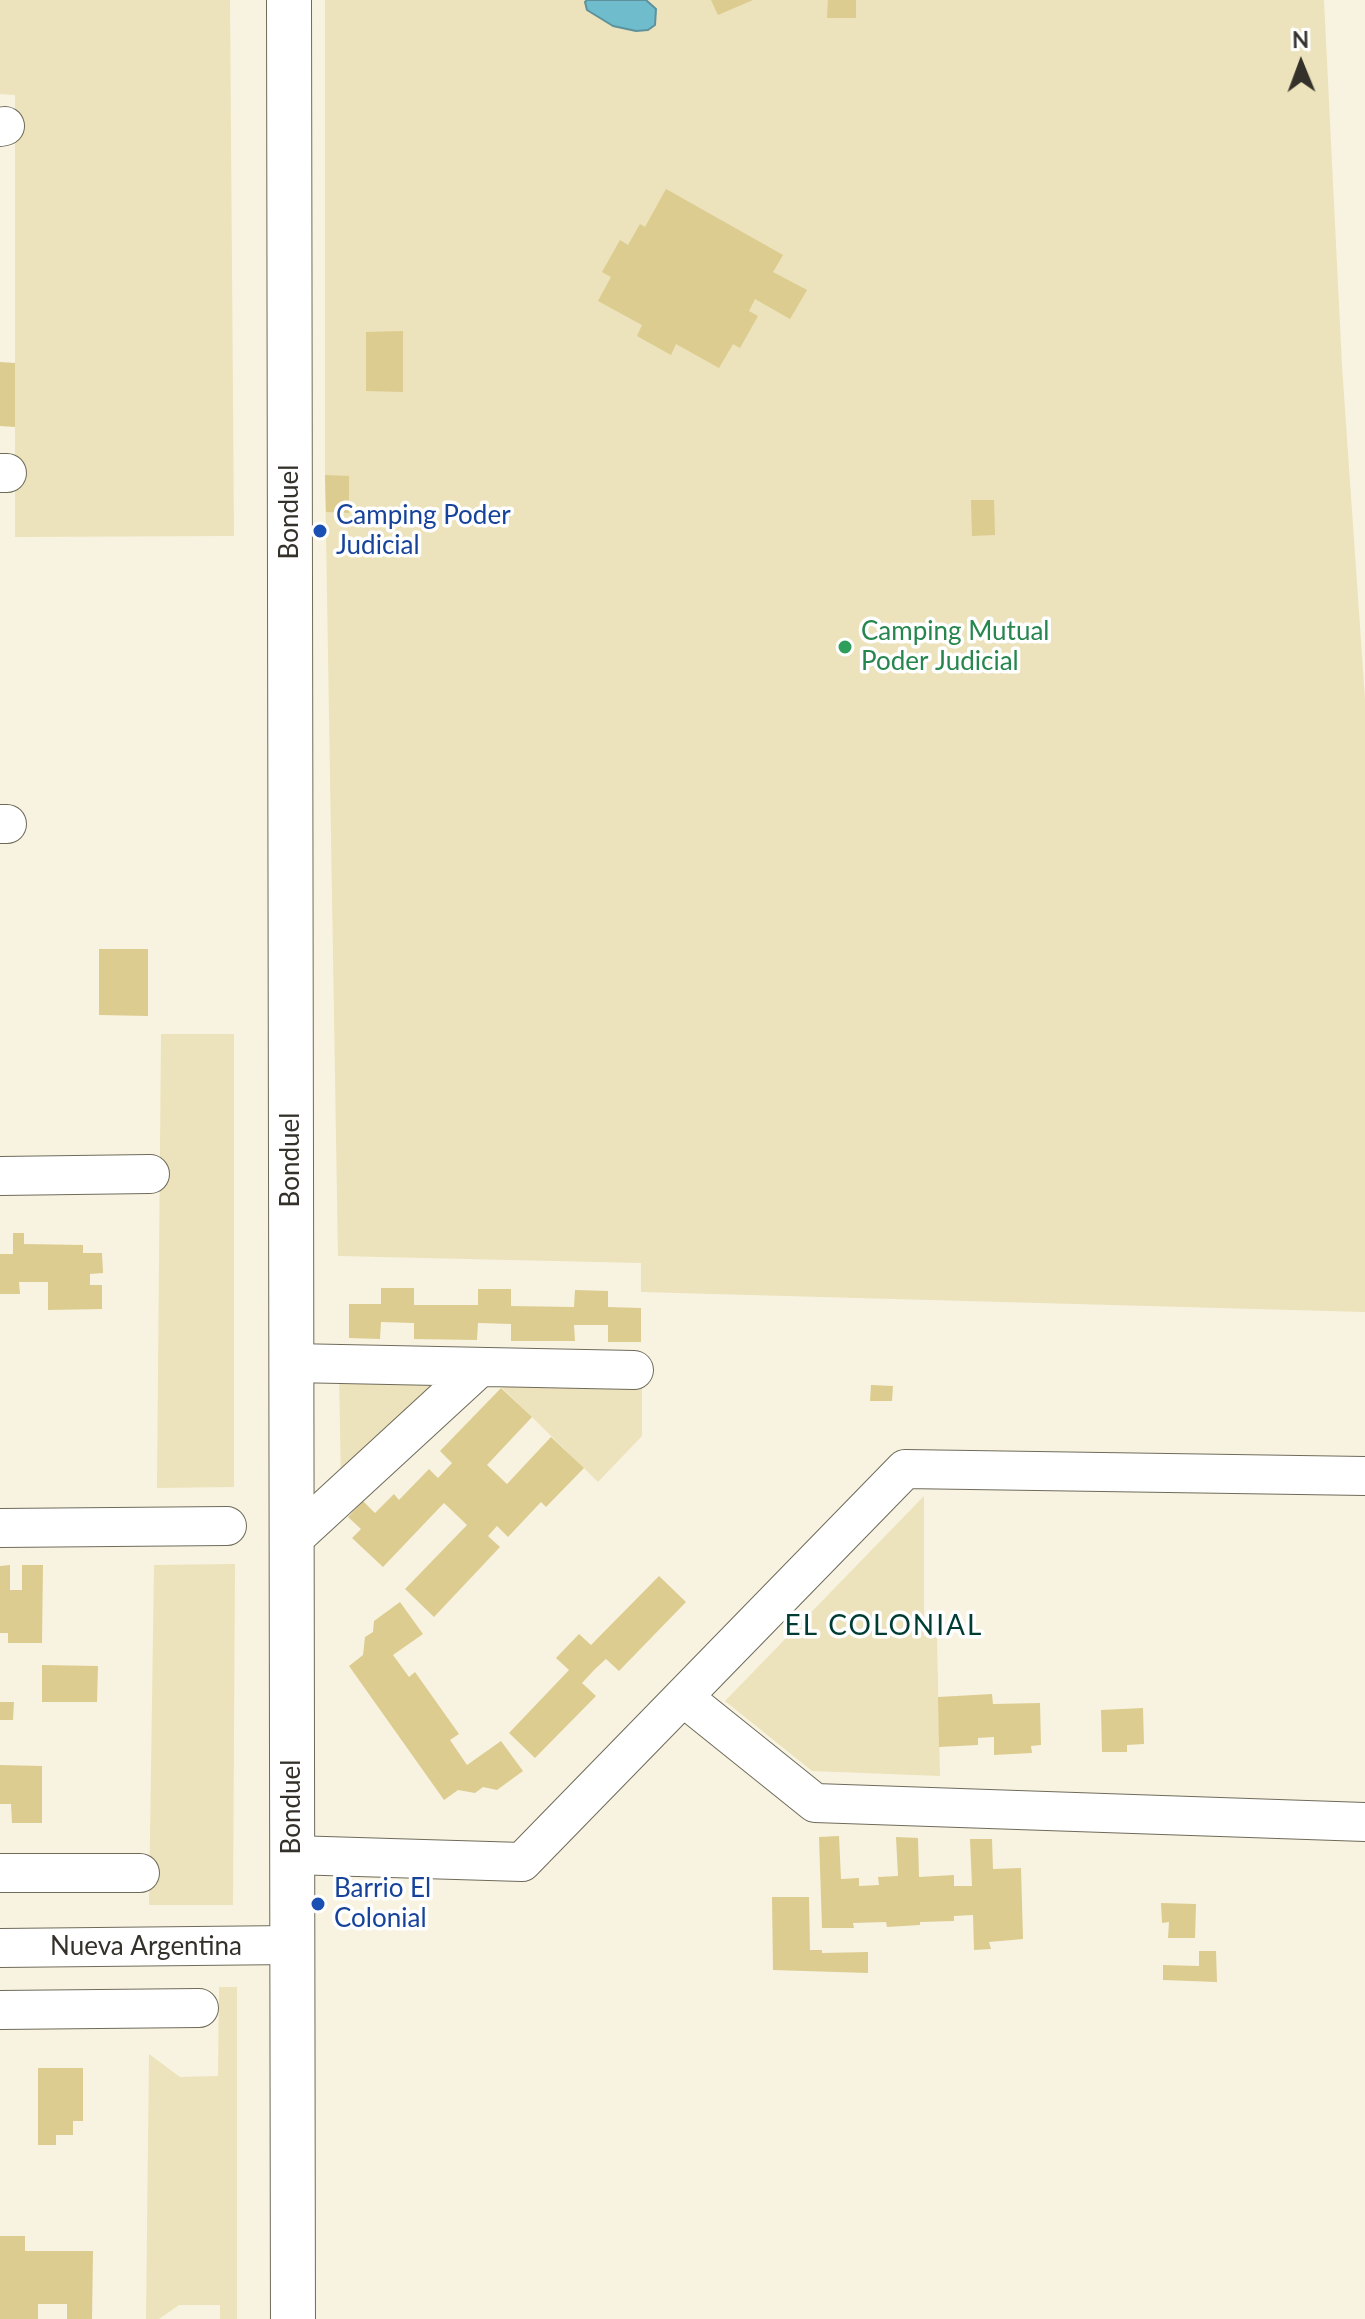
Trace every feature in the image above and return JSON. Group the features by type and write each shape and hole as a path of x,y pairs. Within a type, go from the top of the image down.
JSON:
{"main road":[{"name":"Bonduel","path":"289,0 293,2319"}],"street":[{"path":"0,1176 150,1174"},
{"path":"292,1363 634,1370"},
{"path":"292,1540 480,1367"},
{"path":"292,1855 522,1862 905,1469 1365,1476"},
{"path":"0,1528 227,1526"},
{"path":"683,1697 815,1803 1365,1822"},
{"path":"0,1873 140,1873"},
{"name":"Nueva Argentina","path":"0,1948 292,1945"},
{"path":"0,2010 199,2008"}],"shaded area":[{"path":"0,0 230,0 234,536 15,537 15,95 0,94"},
{"name":"Camping Mutual Poder Judicial","path":"325,0 1324,0 1342,366 1365,699 1365,1312 641,1292 641,1263 338,1256 325,475"},
{"path":"161,1034 234,1034 234,1487 157,1488"},
{"path":"488,1374 642,1377 642,1436 598,1482"},
{"path":"339,1375 453,1376 341,1481"},
{"path":"924,1496 924,1636 937,1637 940,1776 812,1771 725,1701"},
{"path":"235,1564 233,1905 149,1905 154,1565"},
{"path":"219,1987 237,1987 237,2319 220,2319 220,2305 179,2305 159,2319 146,2319 149,2054 180,2077 218,2076"}],"water":[{"path":"587,0 646,0 656,9 655,25 648,30 636,31 613,26 587,10"}],"building":[{"path":"711,0 753,0 718,15"},
{"path":"828,0 856,0 856,18 827,18"},
{"path":"666,189 783,255 773,272 807,290 790,319 755,299 749,311 758,316 740,348 733,344 719,368 676,344 671,355 637,336 642,325 598,301 611,277 602,272 620,240 628,245 640,224 645,227"},
{"path":"403,331 403,392 366,391 366,332"},
{"path":"0,362 15,363 15,427 0,426"},
{"path":"325,475 349,476 349,513 326,512"},
{"path":"971,500 994,500 995,535 972,536"},
{"path":"99,949 148,949 148,1016 99,1015"},
{"path":"13,1233 24,1233 24,1244 83,1245 83,1253 102,1253 103,1273 90,1274 90,1285 102,1285 102,1309 48,1310 48,1282 19,1282 20,1294 0,1294 0,1254 13,1254"},
{"path":"381,1288 414,1288 414,1305 478,1305 478,1289 511,1289 511,1306 574,1307 575,1290 608,1291 608,1307 641,1308 641,1342 608,1342 608,1325 574,1325 575,1341 511,1341 511,1324 478,1323 477,1340 414,1339 414,1323 381,1322 380,1339 349,1338 349,1304 381,1304"},
{"path":"871,1385 893,1386 892,1401 870,1401"},
{"path":"501,1388 532,1417 487,1465 507,1484 551,1437 584,1468 546,1507 541,1502 508,1537 497,1526 488,1536 500,1547 434,1617 405,1589 467,1525 444,1503 383,1567 352,1538 361,1529 348,1517 363,1501 375,1513 394,1494 399,1500 429,1469 438,1478 452,1463 440,1451"},
{"path":"10,1565 10,1590 22,1590 22,1565 43,1565 42,1643 8,1643 8,1633 0,1633 0,1566"},
{"path":"659,1576 686,1602 619,1671 606,1659 595,1669 582,1683 596,1696 535,1758 509,1733 569,1670 556,1658 579,1634 591,1645"},
{"path":"400,1602 423,1634 393,1655 409,1677 415,1672 459,1734 450,1740 467,1765 501,1741 523,1771 497,1790 483,1787 475,1793 458,1790 444,1800 349,1666 363,1655 365,1637 373,1632 374,1621"},
{"path":"42,1665 98,1666 97,1702 42,1702"},
{"path":"992,1694 993,1704 1040,1703 1041,1745 1031,1746 1032,1753 994,1755 994,1737 978,1738 978,1745 939,1747 938,1697"},
{"path":"0,1702 14,1702 13,1720 0,1720"},
{"path":"1143,1708 1144,1744 1127,1745 1127,1752 1102,1752 1101,1710"},
{"path":"0,1765 42,1766 42,1823 12,1823 11,1804 0,1804"},
{"path":"839,1836 841,1879 859,1878 859,1886 879,1885 878,1877 898,1876 896,1837 918,1838 919,1877 954,1875 954,1886 972,1886 970,1839 992,1839 993,1869 1021,1868 1023,1939 989,1942 991,1949 974,1950 973,1915 954,1916 954,1921 920,1922 920,1925 887,1927 886,1922 853,1923 854,1928 822,1928 819,1837"},
{"path":"772,1897 809,1897 810,1950 822,1950 822,1953 868,1952 868,1973 773,1970"},
{"path":"1161,1903 1196,1904 1195,1938 1168,1938 1169,1922 1162,1923"},
{"path":"1199,1951 1216,1951 1217,1982 1163,1980 1163,1965 1199,1966"},
{"path":"38,2068 83,2068 83,2121 73,2121 73,2135 56,2135 56,2145 38,2145"},
{"path":"0,2236 25,2236 25,2251 93,2251 92,2319 67,2319 67,2304 38,2304 38,2319 0,2319"}],"place":[{"name":"Camping Poder Judicial","path":"320,531"},
{"name":"Camping Mutual Poder Judicial","path":"845,647"},
{"name":"Barrio El Colonial","path":"318,1904"}],"district":[{"name":"EL COLONIAL","path":"884,1626"}]}
